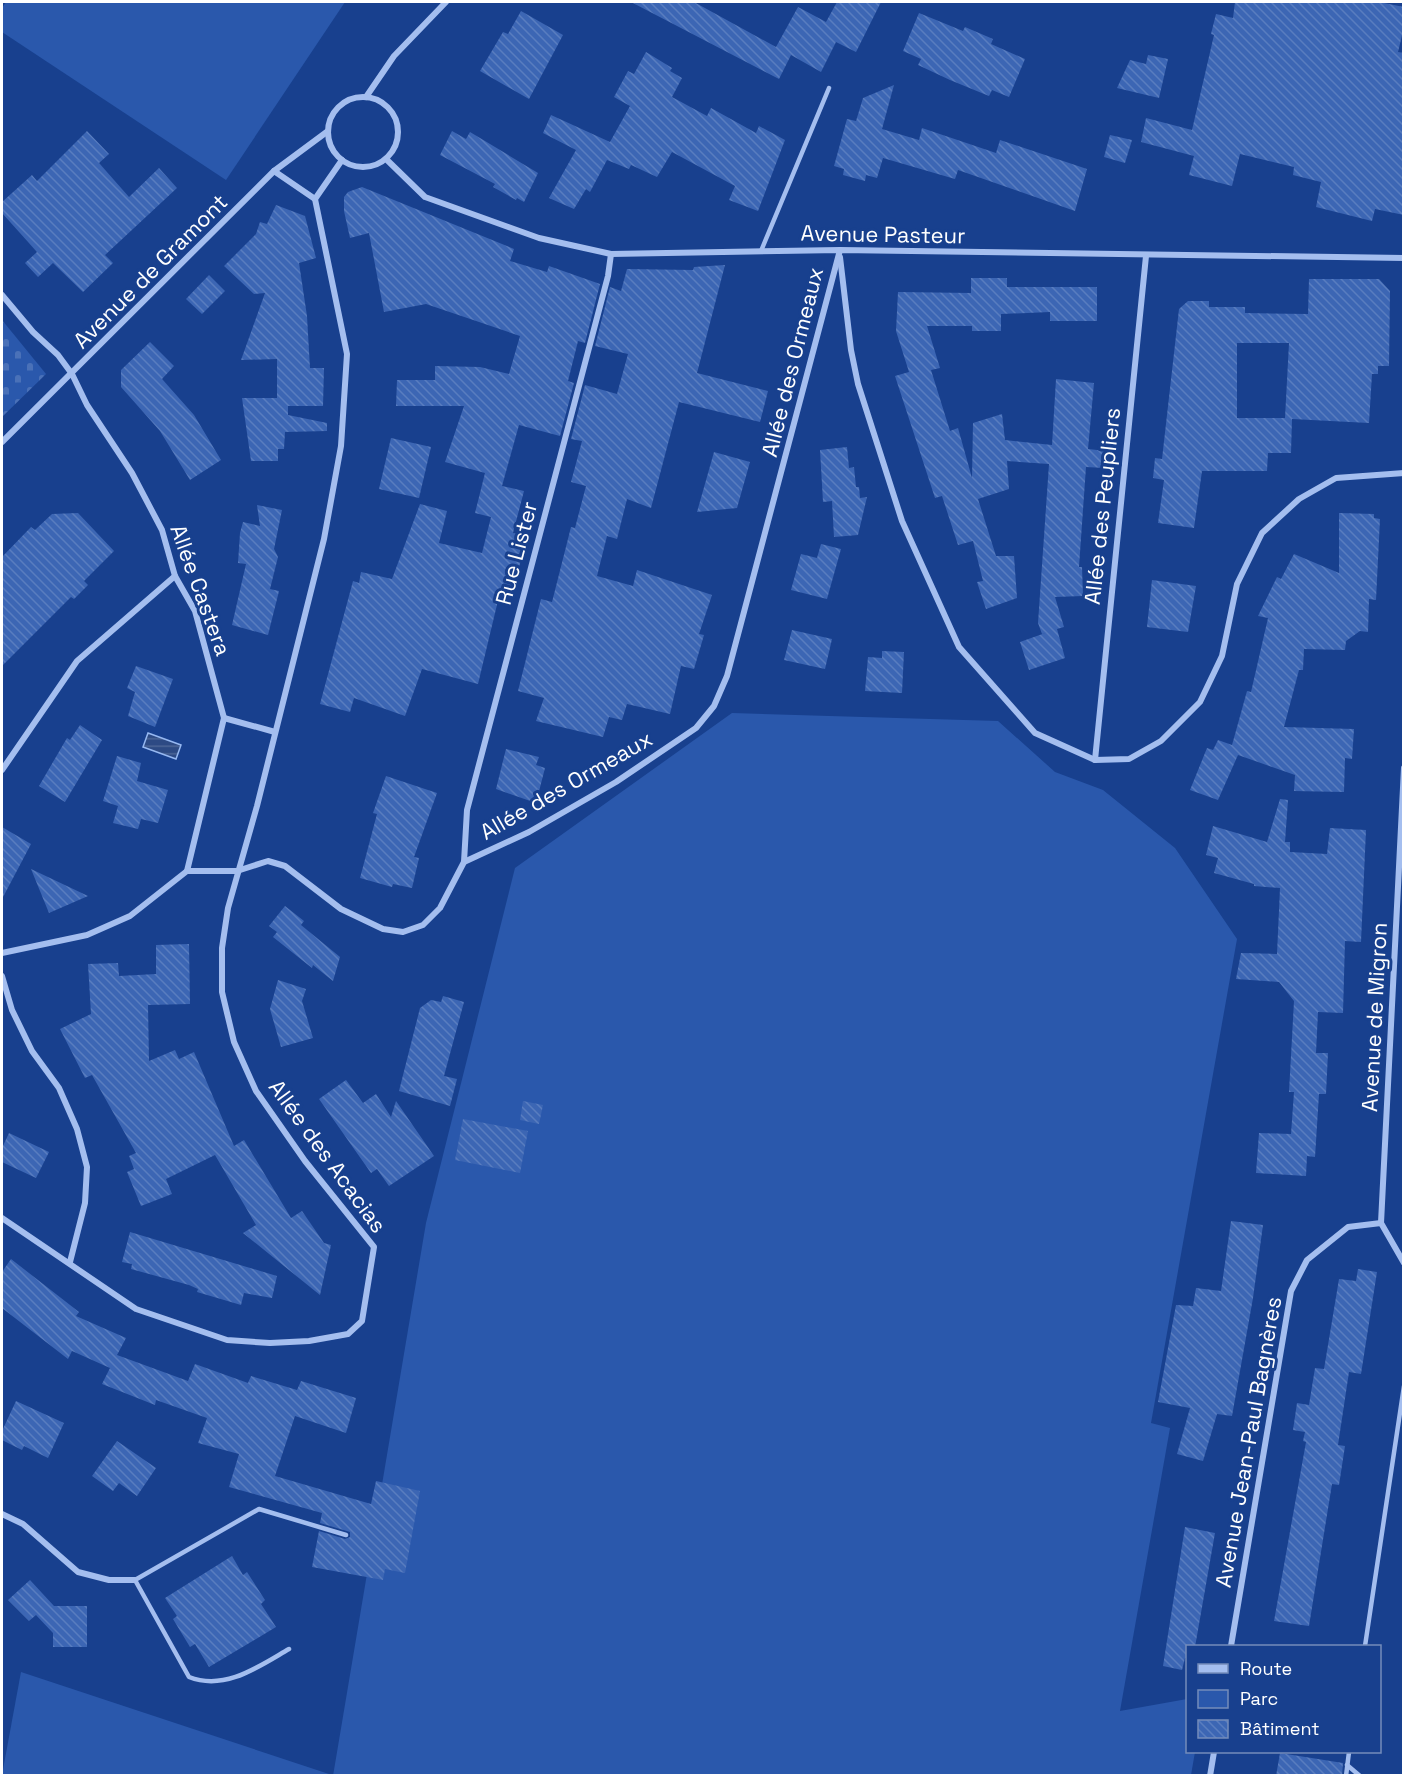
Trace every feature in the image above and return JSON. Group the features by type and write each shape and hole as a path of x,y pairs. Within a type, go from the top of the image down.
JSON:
{"street":[{"path":"366,97 393,56 446,2"},
{"path":"366,97 385,104 397,121 398,142 386,159 364,168 352,166 334,152 328,131 330,120 344,102 366,97"},
{"name":"Avenue de Gramont","path":"2,442 274,171 328,131"},
{"name":"Avenue Pasteur","path":"386,159 425,197 539,238 611,254 840,250 1404,258"},
{"path":"315,199 342,160"},
{"path":"237,871 324,539 342,434 347,354 315,199 274,171"},
{"path":"840,250 851,350 858,384 903,521 959,647 1035,734 1095,760 1129,759 1137,755 1161,741 1200,702 1222,656 1237,584 1262,533 1299,500 1336,478 1404,473"},
{"name":"Allée des Ormeaux","path":"187,871 237,871 268,861 285,866 341,909 383,929 403,932 423,925 440,908 464,862 530,832 616,782 696,728 714,706 727,676 840,250"},
{"name":"Rue Lister","path":"464,862 467,810 609,276 611,254"},
{"name":"Allée des Peupliers","path":"1095,760 1146,255"},
{"name":"Allée Castera","path":"2,295 33,332 58,355 72,374 87,405 132,473 162,530 175,576 195,611 224,718 187,871"},
{"path":"2,770 77,662 175,576"},
{"path":"224,718 275,732"},
{"name":"Avenue de Migron","path":"1381,1223 1404,768"},
{"path":"2,953 87,935 130,916 187,871"},
{"name":"Allée des Acacias","path":"2,1218 70,1262 136,1309 227,1340 270,1343 309,1341 348,1334 362,1321 374,1247 305,1161 256,1091 234,1042 222,992 222,948 237,871"},
{"path":"2,976 12,1010 32,1051 59,1088 77,1129 87,1167 85,1203 70,1262"},
{"path":"1381,1223 1404,1263"},
{"name":"Avenue Jean-Paul Bagnères","path":"1231,1645 1291,1291 1307,1260 1348,1227 1381,1223"},
{"path":"2,1514 23,1524 78,1572 109,1580 135,1580"},
{"path":"1210,1776 1214,1753"}],"lane":[{"path":"761,251 829,88"},
{"path":"1365,1645 1404,1386"},
{"path":"289,1649 242,1676 205,1683 189,1677 135,1580 259,1509 346,1535"},
{"path":"1346,1776 1349,1753"},
{"path":"1347,1765 1360,1776"}],"green space":[{"path":"6,2 345,2 226,180 2,32 2,8"},
{"path":"2,320 46,374 2,417"},
{"path":"732,713 998,721 1055,772 1103,790 1175,848 1237,939 1151,1423 1170,1428 1120,1711 1186,1699 1186,1753 1195,1753 1191,1775 333,1776 426,1223 515,868"},
{"path":"21,1672 332,1775 2,1775"}],"shaded area":[{"path":"148,733 181,745 176,759 143,747"}],"building":[{"path":"631,2 694,2 776,47 798,7 826,22 837,2 881,2 856,52 836,42 821,72 791,55 779,79"},
{"path":"1235,2 1379,2 1404,7 1404,27 1398,52 1404,53 1404,215 1375,209 1372,221 1316,207 1321,182 1293,175 1294,167 1240,154 1232,186 1189,175 1194,156 1141,142 1146,118 1192,130 1214,35 1211,34 1216,14 1233,18"},
{"path":"521,11 563,35 529,99 480,71 503,32 508,34"},
{"path":"919,13 963,31 965,27 993,39 991,44 1025,59 1009,97 992,90 989,96 950,80 918,65 921,59 903,51"},
{"path":"646,52 672,68 670,71 682,78 672,97 707,116 711,108 756,133 759,126 785,140 758,211 729,200 735,186 672,152 657,177 631,165 629,169 607,160 590,192 586,189 574,209 549,198 576,150 543,133 551,115 610,142 630,106 614,97 628,71 634,74"},
{"path":"1148,55 1168,59 1159,98 1117,88 1130,60 1146,64"},
{"path":"894,85 882,129 919,140 922,128 996,153 1000,140 1087,169 1075,211 958,170 955,179 883,158 877,178 866,175 865,181 843,175 844,169 834,166 847,119 856,121 863,98"},
{"path":"87,131 109,154 99,163 129,197 159,168 177,188 105,255 113,263 83,292 53,263 38,277 25,263 37,252 2,213 2,202 32,175 37,181"},
{"path":"452,131 466,139 470,132 538,173 524,202 517,198 516,200 493,187 495,184 440,155"},
{"path":"1110,135 1132,140 1125,163 1104,157"},
{"path":"362,187 514,249 510,261 547,272 549,266 600,284 585,343 578,341 568,381 574,383 560,436 519,425 502,486 524,491 513,533 527,536 513,591 501,588 478,684 422,669 405,716 354,698 350,712 320,704 353,581 359,583 361,572 392,579 420,504 447,511 439,543 482,553 491,517 475,513 485,473 445,462 464,406 396,406 397,380 435,380 435,366 480,367 509,374 520,336 426,304 384,312 369,233 350,238 344,211 344,197 348,192"},
{"path":"276,205 305,216 316,258 299,263 307,316 310,368 324,368 323,406 288,406 288,415 327,423 327,431 285,432 284,449 278,449 278,461 251,461 242,398 277,398 277,359 241,360 265,293 254,294 224,266 256,234 260,222 267,224"},
{"path":"725,265 697,373 768,391 760,422 679,402 651,508 627,499 617,539 607,536 597,576 633,586 637,570 712,595 699,634 704,635 694,669 681,666 670,714 627,704 622,720 609,717 603,737 536,721 544,698 518,691 541,599 552,602 571,527 575,528 586,486 571,482 582,441 571,439 585,385 617,394 628,354 595,346 610,287 621,291 627,269 693,270 694,267"},
{"path":"209,275 225,291 202,314 186,299"},
{"path":"971,278 1007,278 1007,287 1097,287 1097,321 1050,321 1050,312 1001,314 1001,331 972,331 972,326 927,326 940,368 931,370 950,431 958,428 972,478 973,423 1002,414 1005,440 1052,445 1056,379 1094,383 1088,449 1106,451 1104,468 1086,467 1079,567 1082,567 1083,596 1055,597 1064,627 1057,629 1065,658 1029,670 1020,642 1048,632 1042,634 1038,623 1049,464 1007,461 1009,489 978,499 996,556 1014,556 1017,598 986,609 977,582 983,581 973,541 958,545 942,496 935,498 895,376 909,372 896,331 898,292 971,293"},
{"path":"1309,279 1379,279 1390,291 1389,366 1378,366 1378,374 1372,374 1369,423 1292,419 1291,453 1268,453 1267,471 1202,471 1194,528 1158,523 1164,480 1153,478 1155,458 1162,459 1179,309 1188,301 1209,301 1209,307 1245,307 1245,313 1308,314","holes":["1237,343 1289,343 1285,418 1237,418"]},
{"path":"150,342 174,366 162,379 194,415 221,460 190,480 160,431 121,387 121,370"},
{"path":"391,438 431,447 419,498 379,489"},
{"path":"847,447 849,468 854,467 856,487 859,487 860,498 867,497 858,535 834,537 832,501 823,502 820,450"},
{"path":"714,452 750,462 737,508 697,512"},
{"path":"257,505 282,510 274,549 278,557 270,589 279,591 268,635 232,625 246,564 238,563 240,533 243,522 260,526"},
{"path":"78,513 114,551 84,581 88,585 74,599 71,597 2,666 2,557 31,527 35,530 52,514"},
{"path":"1339,513 1374,514 1374,518 1380,519 1376,600 1369,599 1368,632 1360,631 1346,641 1345,650 1304,649 1303,670 1299,670 1284,727 1354,729 1352,759 1345,758 1344,792 1294,791 1295,775 1238,755 1218,800 1190,790 1207,748 1213,750 1218,740 1232,745 1247,691 1251,692 1268,618 1258,616 1277,577 1281,579 1294,554 1339,573"},
{"path":"821,544 841,549 827,599 791,590 801,554 817,558"},
{"path":"1152,580 1196,586 1188,632 1147,627"},
{"path":"792,630 832,639 825,669 784,660"},
{"path":"882,651 904,652 902,693 865,691 868,657 882,658"},
{"path":"136,666 173,679 155,727 128,716 135,692 127,688"},
{"path":"80,725 102,740 65,802 39,786 67,738 70,740"},
{"path":"506,749 539,757 536,765 545,768 536,803 496,789"},
{"path":"117,756 141,763 137,781 168,790 158,823 141,819 138,829 113,823 118,806 103,801"},
{"path":"386,776 437,793 414,857 419,858 412,888 393,884 392,887 360,878 377,814 373,813"},
{"path":"1280,799 1288,800 1285,842 1290,842 1290,852 1327,854 1330,828 1366,830 1361,942 1345,941 1343,1013 1318,1012 1316,1053 1328,1053 1326,1094 1319,1094 1315,1157 1307,1156 1306,1176 1256,1173 1259,1133 1291,1134 1294,1092 1289,1092 1294,1001 1279,982 1236,979 1241,953 1277,954 1280,888 1254,886 1254,884 1214,873 1218,858 1206,855 1213,826 1267,842"},
{"path":"2,827 31,844 2,899"},
{"path":"31,869 88,896 49,913"},
{"path":"285,906 304,921 301,925 340,957 333,981 313,965 312,968 273,937 277,932 269,926"},
{"path":"189,944 190,1004 148,1005 149,1061 175,1050 179,1059 194,1052 234,1146 244,1140 291,1218 302,1211 324,1243 331,1245 320,1295 243,1233 256,1225 215,1155 166,1179 172,1194 141,1206 127,1172 134,1169 129,1156 136,1153 92,1075 85,1078 60,1029 91,1014 88,964 118,963 119,976 156,974 156,945"},
{"path":"278,980 306,989 302,1001 313,1038 281,1047 270,1009"},
{"path":"443,996 464,1002 444,1076 457,1079 450,1106 399,1091 420,1008 431,1000 441,1002"},
{"path":"346,1080 363,1103 376,1094 391,1117 396,1101 434,1156 389,1186 377,1169 371,1173 319,1099"},
{"path":"523,1101 543,1105 539,1124 520,1120"},
{"path":"463,1119 528,1131 520,1173 455,1160"},
{"path":"9,1133 49,1152 36,1178 2,1162 2,1148"},
{"path":"1231,1221 1263,1225 1253,1298 1232,1416 1217,1414 1203,1461 1177,1454 1190,1408 1158,1402 1176,1305 1193,1306 1196,1288 1221,1291"},
{"path":"130,1232 277,1276 272,1298 244,1293 241,1305 197,1292 198,1289 189,1285 131,1269 132,1264 122,1262"},
{"path":"11,1259 79,1312 76,1316 126,1338 117,1355 188,1381 195,1364 248,1383 251,1376 297,1390 301,1381 356,1398 346,1433 295,1416 275,1476 371,1504 376,1481 420,1491 405,1573 385,1569 383,1580 312,1567 319,1531 345,1539 350,1537 350,1532 320,1523 322,1513 229,1487 239,1454 198,1443 207,1418 156,1400 155,1405 102,1384 110,1368 72,1351 68,1359 2,1308 2,1272"},
{"path":"1358,1269 1377,1272 1361,1374 1349,1372 1338,1445 1345,1446 1339,1485 1332,1484 1309,1626 1274,1621 1306,1442 1303,1441 1305,1432 1293,1430 1297,1403 1309,1405 1315,1368 1324,1369 1339,1279 1356,1281"},
{"path":"16,1401 64,1423 48,1458 24,1446 22,1450 2,1440 2,1431"},
{"path":"117,1441 156,1468 137,1496 119,1483 113,1491 92,1476"},
{"path":"1185,1527 1215,1533 1195,1645 1186,1645 1186,1658 1182,1670 1163,1666"},
{"path":"232,1556 243,1575 247,1572 265,1600 261,1604 276,1627 209,1667 195,1644 190,1647 173,1619 177,1616 165,1598"},
{"path":"30,1580 54,1606 87,1606 87,1647 53,1647 53,1633 36,1615 29,1621 8,1600"},
{"path":"1280,1753 1343,1763 1342,1776 1276,1776"}]}
